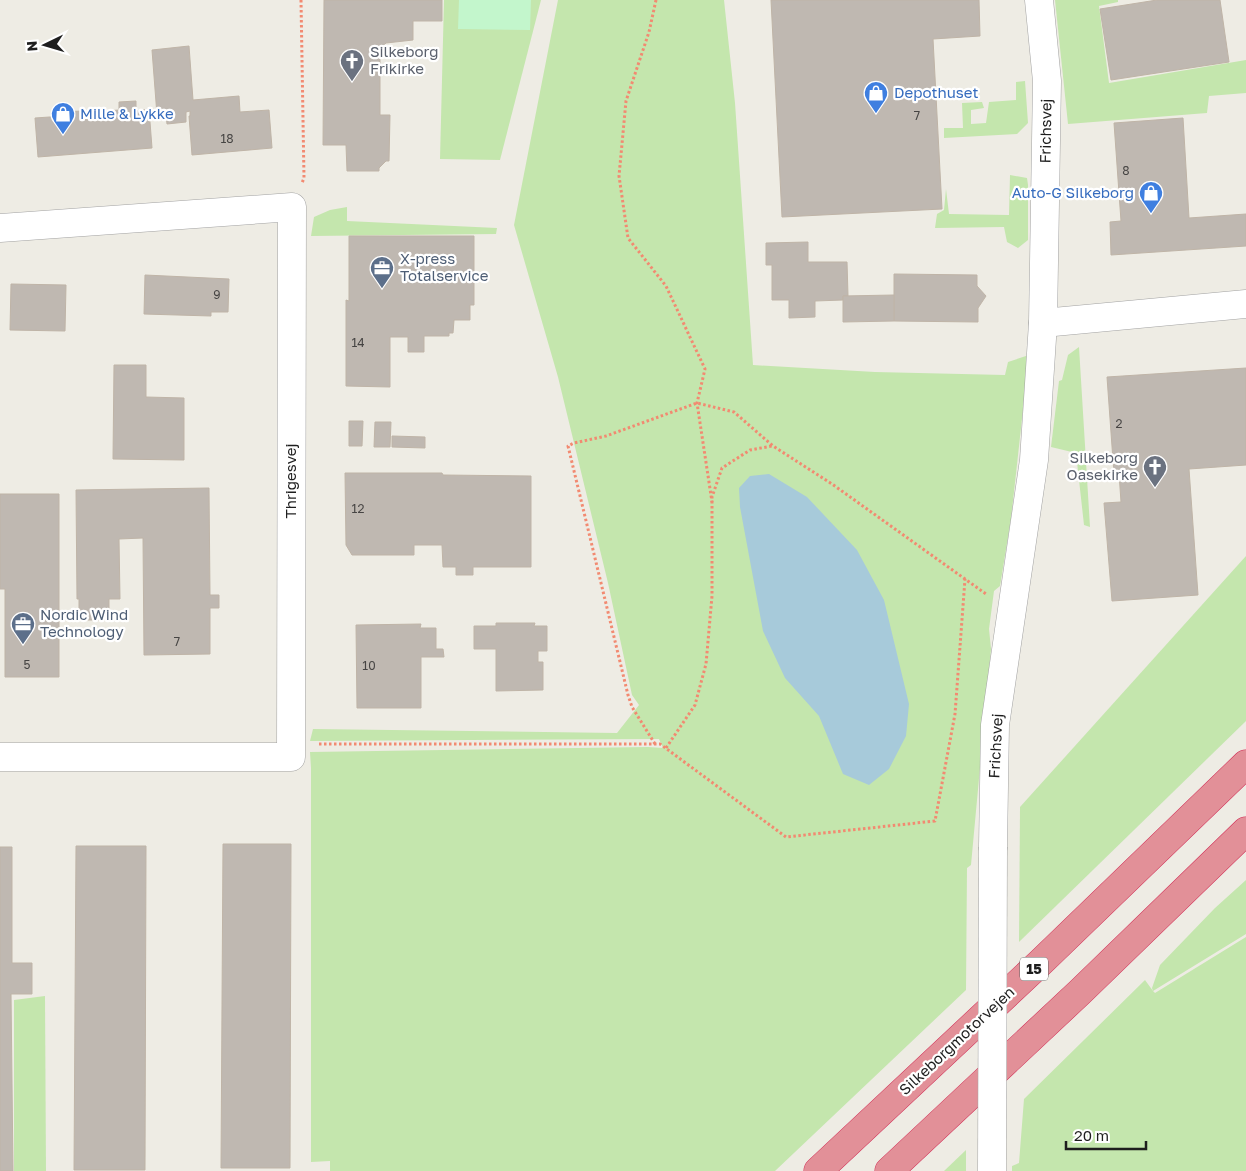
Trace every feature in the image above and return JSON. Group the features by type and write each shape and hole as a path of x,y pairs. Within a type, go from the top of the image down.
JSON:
{"highway":[{"name":"Silkeborgmotorvejen","path":"818,1171 1041,962 1246,764"},
{"path":"889,1171 1081,991 1246,831"}],"street":[{"name":"Frichsvej","path":"992,1171 995,725 1034,460 1043,323 1047,81 1039,0"},
{"path":"0,228 292,207"},
{"name":"Thrigesvej","path":"291,744 292,207"},
{"path":"1043,323 1246,304"},
{"path":"0,757 291,757 291,744"}],"path":[{"path":"292,207 304,178 301,0"},
{"path":"656,0 649,32 626,101 619,176 628,238 666,286 705,369 697,403 712,502 712,596 706,664 696,705 666,748"},
{"path":"655,744 632,707 628,695 568,446 574,443 606,436 697,403 734,412 773,446 832,484 1012,612"},
{"path":"712,502 722,468 750,450 773,446"},
{"path":"291,744 660,744 786,837 935,821 955,714 964,579"}],"green space":[{"path":"444,0 541,0 500,160 440,159"},
{"path":"459,0 531,0 530,30 458,29"},
{"path":"558,0 724,0 735,103 753,365 875,372 1005,375 1008,362 1029,355 1011,519 1000,586 994,591 989,629 991,649 971,865 967,868 966,990 775,1171 330,1171 330,1161 311,1162 310,752 663,748 659,739 310,741 313,729 617,733 639,705 632,695 608,583 558,377 514,225"},
{"path":"1055,0 1118,0 1118,2 1099,6 1109,83 1246,60 1246,93 1209,96 1207,113 1068,124"},
{"path":"1025,81 1028,123 1017,134 944,138 944,128 963,128 962,103 982,102 984,108 971,110 971,124 986,123 989,102 1016,100 1016,82"},
{"path":"1010,175 1027,178 1028,185 1028,240 1018,248 1007,242 1004,227 935,228 937,214 944,210 946,189 949,214 1009,215"},
{"path":"347,207 347,221 497,228 496,234 311,236 314,217 330,210"},
{"path":"1079,347 1090,527 1084,525 1076,453 1051,447 1059,381 1062,380 1068,355"},
{"path":"1246,556 1246,721 1019,942 1020,807"},
{"path":"1246,880 1246,934 1153,991 1152,988 1160,965 1215,908"},
{"path":"1246,937 1246,1171 1012,1171 1012,1166 1019,1163 1024,1099 1145,980 1155,993"},
{"path":"45,996 46,1171 14,1171 14,1000"},
{"path":"966,1150 966,1171 944,1171"}],"water":[{"path":"769,474 807,497 857,550 884,600 909,704 906,736 889,769 869,785 843,774 819,716 785,678 763,631 740,507 739,488 750,476"}],"building":[{"name":"Silkeborg Frikirke","path":"324,0 442,0 442,21 413,21 413,40 386,43 380,49 380,115 390,115 389,161 386,161 379,168 379,171 347,171 346,145 323,145"},
{"path":"771,0 979,0 980,36 933,39 942,209 782,217"},
{"path":"1157,0 1220,0 1229,62 1111,80 1100,9"},
{"path":"189,46 193,100 239,96 240,112 269,110 272,148 192,155 190,111 186,112 186,122 167,124 166,114 157,115 152,50"},
{"path":"136,101 136,111 149,109 152,148 38,157 35,118 64,116 64,112 81,111 81,113 119,110 119,102"},
{"path":"1183,118 1189,218 1246,214 1246,246 1111,255 1110,222 1121,221 1114,123"},
{"path":"349,236 474,236 474,305 470,305 470,320 454,320 453,333 449,333 449,336 424,336 424,352 408,352 408,337 390,337 390,387 346,386 346,300 349,301"},
{"path":"808,242 808,262 847,262 848,296 843,296 843,300 815,301 815,317 789,318 789,300 772,300 772,265 766,265 766,243"},
{"path":"894,274 977,275 977,286 986,296 978,308 978,322 894,321"},
{"path":"145,275 229,279 228,312 211,312 211,316 144,314"},
{"path":"11,284 66,285 65,331 10,330"},
{"path":"894,295 894,321 843,322 843,296"},
{"path":"114,365 146,365 146,397 184,398 184,460 113,459"},
{"name":"Silkeborg Oasekirke","path":"1246,368 1246,465 1189,469 1198,595 1112,601 1104,503 1121,502 1119,473 1114,474 1107,377"},
{"path":"349,421 363,421 362,446 349,446"},
{"path":"375,422 391,422 390,447 374,447"},
{"path":"392,436 425,437 425,448 392,447"},
{"path":"345,473 442,473 443,475 531,476 531,567 473,567 473,575 456,575 456,567 443,567 442,545 414,545 414,555 352,555 346,545"},
{"path":"209,488 210,595 219,595 219,608 210,608 210,654 144,655 143,538 119,539 120,599 109,599 109,611 104,611 104,620 79,620 79,599 77,599 76,490"},
{"path":"0,494 59,494 59,677 5,677 5,589 0,589"},
{"path":"496,623 535,623 534,626 547,626 547,651 538,651 538,662 543,662 543,690 496,691 496,649 474,649 474,626 496,626"},
{"path":"421,624 420,628 436,628 436,649 443,649 444,657 421,657 421,708 357,708 356,625"},
{"path":"223,844 291,844 290,1168 221,1168"},
{"path":"76,846 146,846 145,1170 74,1170"},
{"path":"0,847 12,847 12,963 32,963 32,994 11,994 13,1171 0,1171"}],"place":[{"name":"Silkeborg Frikirke","path":"352,82"},
{"name":"Depothuset","path":"876,114"},
{"name":"Mille & Lykke","path":"63,135"},
{"name":"Auto-G Silkeborg","path":"1151,214"},
{"name":"X-press Totalservice","path":"382,289"},
{"name":"Silkeborg Oasekirke","path":"1155,488"},
{"name":"Nordic Wind Technology","path":"23,645"}]}
